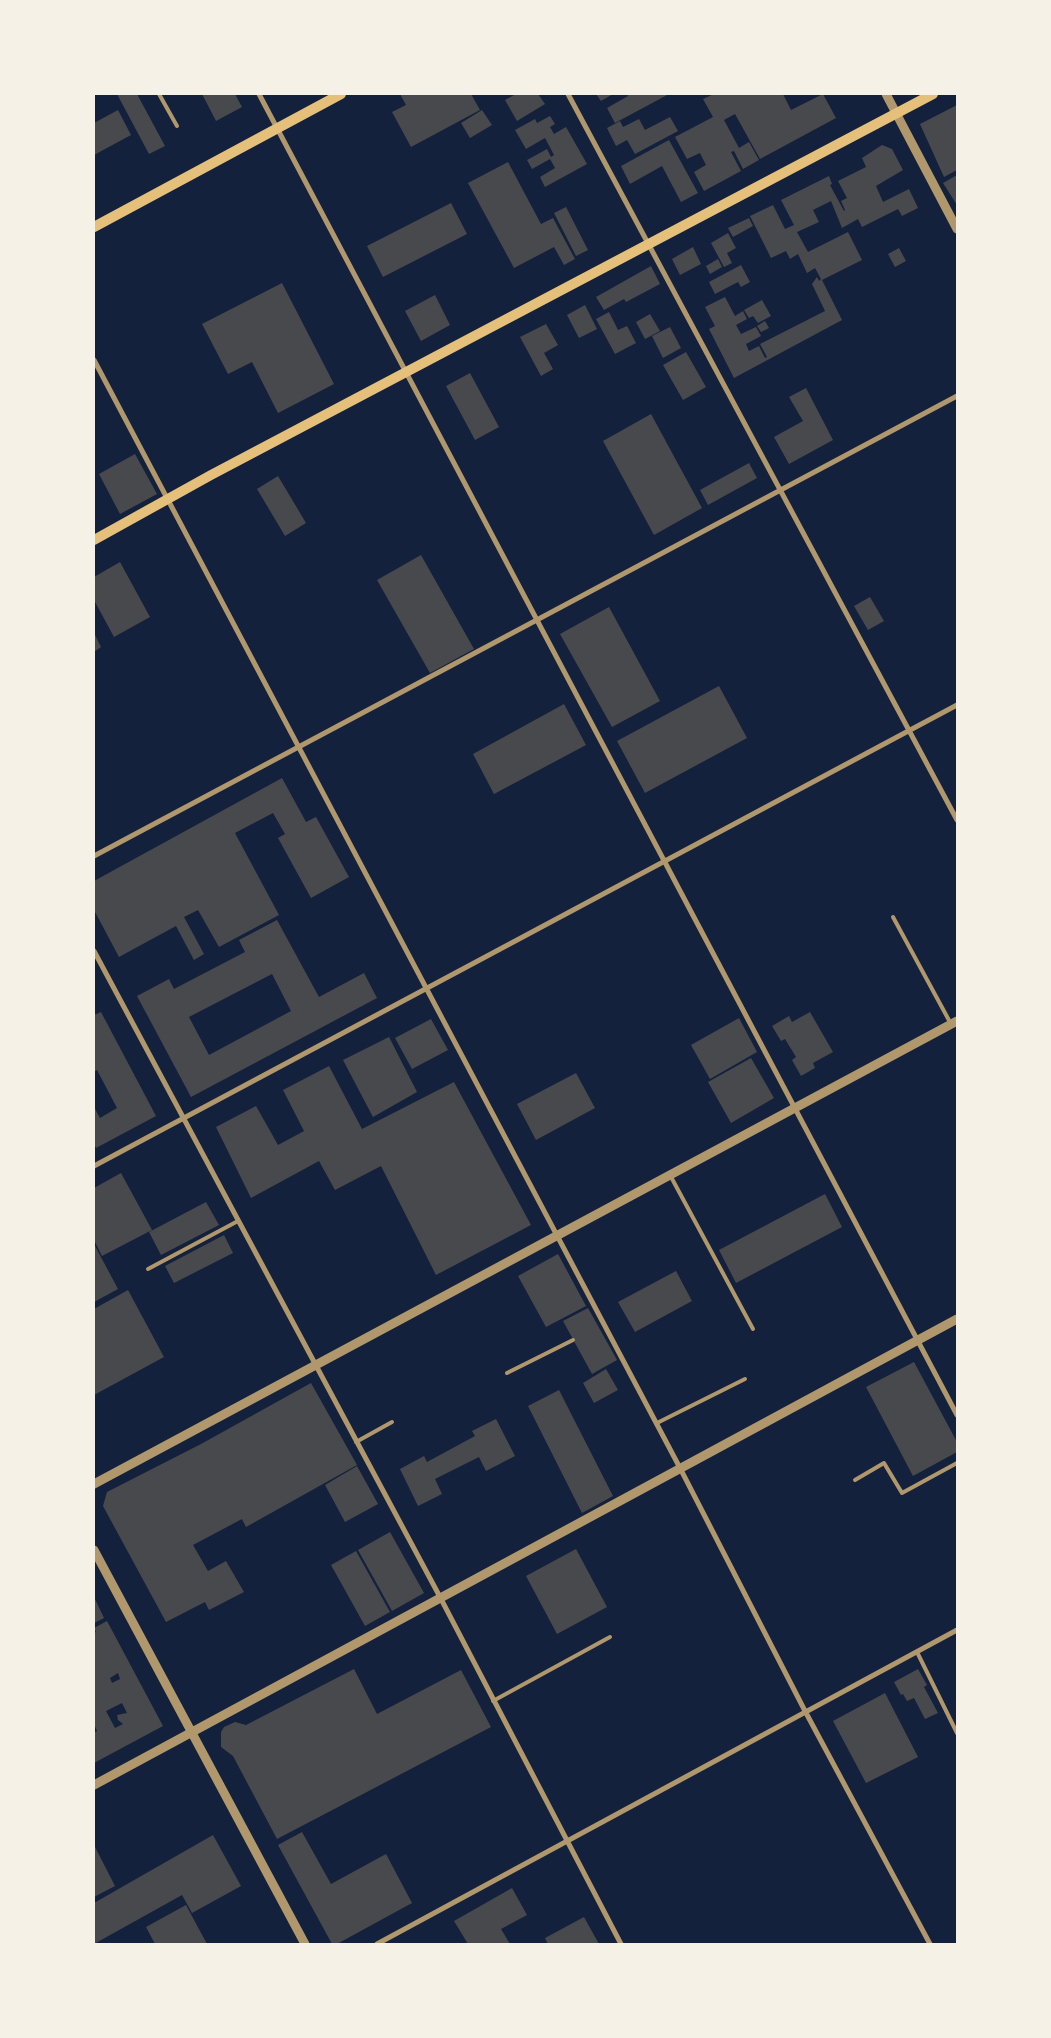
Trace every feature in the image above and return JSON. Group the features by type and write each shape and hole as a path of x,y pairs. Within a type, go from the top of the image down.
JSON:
{"main road":[{"path":"94,227 340,94"},
{"path":"94,540 406,372 933,94"}],"street":[{"path":"259,94 957,1415"},
{"path":"568,94 957,820"},
{"path":"886,94 957,229"},
{"path":"94,360 680,1468 805,1711 930,1944"},
{"path":"94,856 957,396"},
{"path":"94,1166 957,705"},
{"path":"94,951 440,1597 621,1944"},
{"path":"94,1484 954,1022"},
{"path":"94,1785 957,1319"},
{"path":"94,1550 190,1733 305,1944"},
{"path":"377,1944 957,1630"}],"lane":[{"path":"159,94 177,126"},
{"path":"893,917 954,1022"},
{"path":"670,1175 752,1330"},
{"path":"148,1269 238,1221"},
{"path":"598,1326 604,1324"},
{"path":"507,1373 574,1340"},
{"path":"656,1423 745,1379"},
{"path":"356,1442 392,1422"},
{"path":"855,1480 884,1463 902,1493 957,1464"},
{"path":"494,1701 610,1637"},
{"path":"917,1652 957,1733"}],"building":[{"path":"117,94 137,94 165,146 149,154"},
{"path":"202,94 235,94 242,107 216,121"},
{"path":"400,94 471,94 480,110 411,147 392,112 406,105"},
{"path":"516,94 538,94 545,104 517,121 505,100"},
{"path":"596,94 613,94 601,101"},
{"path":"627,94 669,94 615,123 607,108 628,96"},
{"path":"714,94 783,94 791,110 823,94 836,118 760,159 735,114 724,120 739,148 749,142 759,160 743,169 734,151 731,152 741,171 704,191 694,172 706,165 700,153 687,159 675,137 713,117 703,99"},
{"path":"957,105 957,170 944,177 920,124"},
{"path":"118,110 131,135 94,155 94,123"},
{"path":"482,110 492,125 470,138 461,123"},
{"path":"550,116 555,124 550,127 554,134 566,127 587,164 545,187 540,177 555,168 550,159 532,169 527,160 547,149 551,157 554,155 545,138 526,149 515,130 535,119 537,123"},
{"path":"670,117 678,131 635,154 627,140 616,146 607,128 620,121 623,127 639,119 645,130"},
{"path":"669,140 698,193 681,202 662,166 630,184 621,166"},
{"path":"882,145 892,149 903,170 876,186 883,202 909,189 918,208 902,216 898,209 862,227 858,219 842,228 831,201 813,210 819,222 797,232 808,252 848,232 862,260 822,280 842,320 734,378 709,329 715,326 705,307 725,297 735,316 743,311 747,319 736,325 741,334 756,327 761,336 746,344 749,351 759,346 765,358 767,357 760,344 825,311 812,284 817,277 819,281 821,279 815,268 807,273 798,254 790,259 786,251 771,258 750,216 773,205 785,229 794,225 781,200 829,176 832,184 830,185 844,211 841,201 847,198 838,181 866,167 862,158"},
{"path":"508,162 541,224 553,218 575,259 564,265 554,247 514,268 468,183"},
{"path":"957,175 957,205 943,183"},
{"path":"451,203 467,234 383,277 367,246"},
{"path":"566,207 588,250 576,256 554,213"},
{"path":"749,218 753,226 733,237 728,228"},
{"path":"728,233 736,248 727,253 732,263 724,267 711,243"},
{"path":"693,247 701,264 680,275 672,259"},
{"path":"899,248 906,261 895,267 888,254"},
{"path":"718,259 722,267 710,274 706,266"},
{"path":"741,265 750,282 741,287 738,282 715,294 709,282"},
{"path":"651,266 660,284 626,302 624,299 604,310 596,297"},
{"path":"282,283 334,384 278,413 252,362 228,374 202,324"},
{"path":"435,295 450,325 421,341 405,311"},
{"path":"762,300 771,316 758,323 753,316 749,318 744,310"},
{"path":"585,305 597,329 579,338 567,315"},
{"path":"609,312 618,330 627,326 636,343 615,354 596,319"},
{"path":"650,314 660,331 645,339 636,322"},
{"path":"765,321 769,328 761,332 757,326"},
{"path":"546,324 558,345 544,353 553,369 541,376 520,337"},
{"path":"670,327 681,348 663,358 652,336"},
{"path":"686,352 706,387 683,400 663,365"},
{"path":"470,373 499,427 475,440 446,386"},
{"path":"806,388 833,440 789,464 774,437 803,421 789,397"},
{"path":"651,414 702,508 654,535 603,441"},
{"path":"135,454 157,494 120,514 99,474"},
{"path":"749,463 757,478 708,505 700,490"},
{"path":"278,476 306,523 285,536 257,489"},
{"path":"421,555 474,649 430,673 377,580"},
{"path":"120,562 150,617 114,637 94,600 94,577"},
{"path":"870,597 884,621 868,630 854,606"},
{"path":"609,607 660,701 612,727 560,634"},
{"path":"94,633 101,647 94,652"},
{"path":"719,686 747,738 645,793 617,741"},
{"path":"564,704 586,745 494,794 473,754"},
{"path":"282,778 306,822 316,817 349,877 311,898 278,838 285,834 273,813 235,833 279,915 219,947 198,910 184,917 204,954 194,960 176,926 119,957 94,910 94,881"},
{"path":"277,920 319,997 364,973 377,998 191,1097 137,996 169,979 174,989 245,952 239,940","holes":["272,974 291,1011 209,1055 189,1017"]},
{"path":"101,1012 156,1116 96,1148 94,1144 94,1107 100,1118 117,1108 97,1070 94,1072 94,1015"},
{"path":"810,1012 833,1052 813,1063 815,1068 801,1076 792,1060 796,1057 785,1039 781,1041 772,1026 789,1016 792,1022"},
{"path":"739,1018 757,1052 710,1079 691,1045"},
{"path":"431,1019 448,1050 412,1069 395,1038"},
{"path":"389,1037 417,1092 373,1117 343,1060"},
{"path":"751,1058 774,1098 731,1123 708,1082"},
{"path":"329,1066 362,1129 454,1082 531,1225 436,1275 381,1166 335,1190 319,1161 251,1198 216,1127 256,1106 278,1145 304,1131 283,1090"},
{"path":"576,1073 595,1108 536,1140 517,1104"},
{"path":"121,1173 152,1230 102,1256 94,1240 94,1188"},
{"path":"825,1194 842,1227 736,1283 719,1250"},
{"path":"206,1202 219,1225 161,1255 149,1232"},
{"path":"224,1235 233,1253 174,1283 165,1266"},
{"path":"94,1244 118,1289 94,1302"},
{"path":"558,1254 586,1306 546,1327 518,1276"},
{"path":"676,1271 692,1301 635,1332 618,1302"},
{"path":"128,1290 164,1357 94,1395 94,1309"},
{"path":"588,1308 617,1360 592,1374 563,1321"},
{"path":"914,1362 957,1442 957,1452 913,1476 866,1387"},
{"path":"606,1369 618,1390 594,1403 583,1383"},
{"path":"311,1383 357,1465 246,1527 242,1519 193,1545 208,1571 226,1561 244,1592 209,1610 205,1602 166,1622 103,1506 107,1492 201,1444"},
{"path":"559,1390 613,1496 582,1513 528,1406"},
{"path":"496,1419 515,1456 486,1471 479,1457 435,1479 442,1494 418,1506 400,1469 424,1456 427,1462 475,1436 472,1431"},
{"path":"357,1466 378,1504 345,1522 325,1485"},
{"path":"390,1532 424,1593 392,1611 358,1550"},
{"path":"576,1549 607,1607 557,1634 526,1576"},
{"path":"356,1551 390,1612 365,1626 331,1565"},
{"path":"94,1597 104,1618 94,1623"},
{"path":"107,1621 163,1726 94,1763 94,1733 97,1731 94,1724 94,1633 96,1632 94,1628","holes":["118,1673 120,1679 112,1683 110,1678","122,1703 127,1713 117,1715 118,1720 123,1724 115,1728 106,1711"]},
{"path":"354,1669 377,1714 461,1670 491,1727 277,1839 233,1756 221,1747 221,1732 224,1727 235,1722 246,1725"},
{"path":"918,1669 927,1685 924,1687 938,1713 925,1719 914,1698 907,1701 903,1694 901,1695 894,1682"},
{"path":"885,1693 918,1757 866,1783 833,1721"},
{"path":"302,1832 331,1884 386,1854 412,1903 337,1944 332,1944 278,1845"},
{"path":"213,1835 241,1886 192,1913 182,1895 94,1944 94,1903"},
{"path":"94,1845 115,1886 94,1897"},
{"path":"512,1888 527,1915 501,1929 510,1944 468,1944 454,1921"},
{"path":"186,1905 207,1944 155,1944 146,1927"},
{"path":"584,1917 599,1944 548,1944 545,1938"}]}
